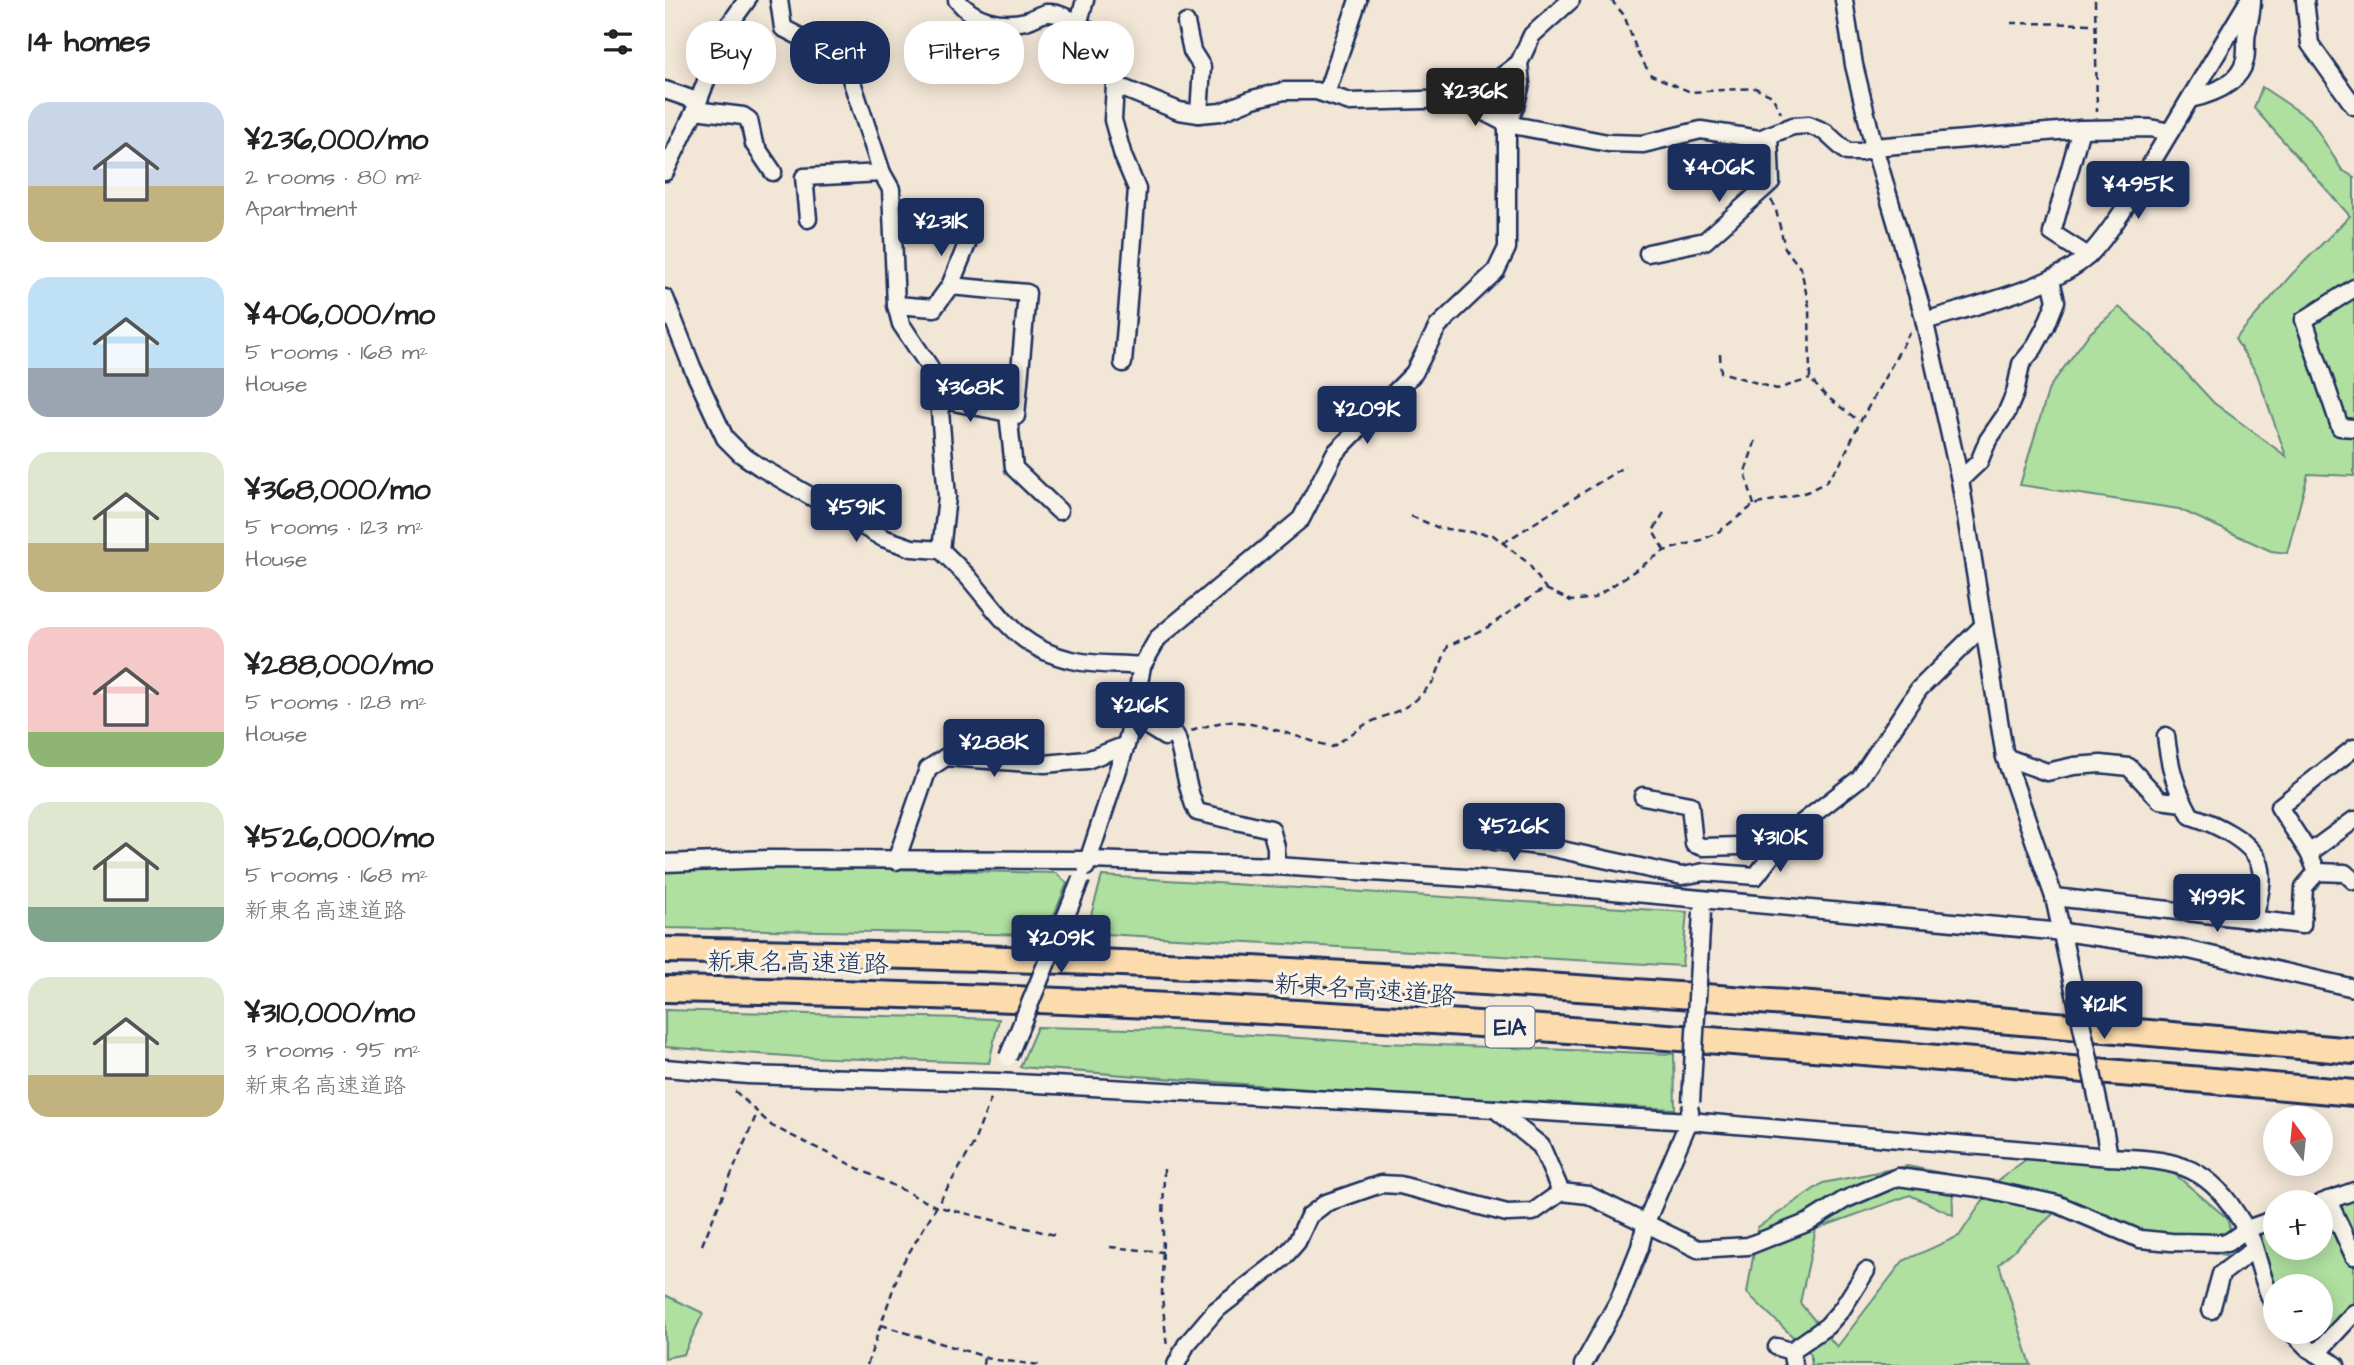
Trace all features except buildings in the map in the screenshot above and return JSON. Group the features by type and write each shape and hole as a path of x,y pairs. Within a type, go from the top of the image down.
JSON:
{"highway":[{"name":"新東名高速道路","path":"665,950 1115,963 1385,976 1910,1013 2354,1051"},
{"name":"新東名高速道路","path":"665,989 859,992 1282,1013 1581,1032 2354,1093"}],"street":[{"path":"665,172 696,106 726,29 747,0"},
{"path":"779,0 783,28 824,49 849,73 882,173 891,189 896,305 901,324 929,366 939,399 947,497 941,550"},
{"path":"957,0 966,11 986,21 1009,24 1047,13 1063,15 1072,21"},
{"path":"1079,21 1085,0"},
{"path":"1326,94 1358,0"},
{"path":"1123,363 1137,189 1123,156 1113,120 1115,85 1179,111 1199,114 1221,112 1253,99 1284,91 1316,91 1350,102 1459,99 1480,93 1519,63 1532,35 1570,0"},
{"path":"1844,0 1854,65 1874,147 1924,316 1960,480 2005,757 2054,897 2109,1157"},
{"path":"1924,316 2051,280 2088,256 2122,212 2250,0"},
{"path":"2190,99 2207,95 2228,84 2241,72 2252,17 2250,0"},
{"path":"2305,0 2311,44 2354,106"},
{"path":"1186,23 1192,51 1202,67 1199,114"},
{"path":"997,1082 1089,860 1126,744 1142,666 1158,638 1301,519 1335,453 1414,373 1438,326 1496,271 1507,248 1507,124 1521,85 1519,63"},
{"path":"665,90 696,106 743,116 749,120 754,144 773,172"},
{"path":"1459,99 1507,124 1608,143 1643,144 1701,130 1759,139 1786,128 1809,125 1825,132 1847,152 1861,152 1874,147 2089,129 2150,128 2170,132"},
{"path":"2088,256 2052,233 2089,129"},
{"path":"1648,253 1705,241 1764,189 1771,182 1769,135"},
{"path":"809,219 804,177 882,173"},
{"path":"896,305 934,308 950,286 967,244"},
{"path":"1960,480 1979,462 1988,440 2006,414 2015,393 2021,364 2034,348 2056,301 2051,280"},
{"path":"939,399 1016,416 1027,293 950,286"},
{"path":"2354,288 2304,320 2340,427 2354,428"},
{"path":"665,298 692,367 725,438 741,454 883,538 912,548 941,550 967,576 1003,622 1031,645 1083,662 1142,666"},
{"path":"1008,413 1014,468 1059,511"},
{"path":"1475,836 1548,847 1682,876 1704,872 1756,876 1789,833 1860,778 1919,689 1983,626"},
{"path":"1133,717 1170,736 1183,756 1188,794 1197,812 1271,829 1276,847 1276,866"},
{"path":"2166,736 2171,771 2191,816 2211,822 2256,855 2261,867 2254,920"},
{"path":"897,860 928,769 946,757 1045,764 1087,760 1126,744"},
{"path":"2317,872 2309,853 2279,807 2354,748"},
{"path":"2005,757 2046,772 2101,764 2129,767 2160,800 2183,803"},
{"path":"1643,796 1690,805 1694,844 1703,847 1780,845"},
{"path":"2309,853 2354,820"},
{"path":"665,863 768,859 1089,860 1276,866 1482,879 1702,905 2063,932 2189,950 2354,988"},
{"path":"1583,1365 1619,1300 1640,1247 1646,1222 1689,1121 1704,872"},
{"path":"2054,897 2302,925 2304,887 2317,872"},
{"path":"2317,872 2345,873 2354,881"},
{"path":"665,1068 997,1082 1689,1121 2170,1162 2209,1179 2230,1203 2246,1229 2263,1281"},
{"path":"1495,1109 1541,1146 1561,1192"},
{"path":"1178,1362 1186,1345 1215,1311 1282,1259 1297,1242 1309,1216 1326,1203 1381,1184 1401,1185 1507,1213 1533,1212 1561,1192 1588,1195 1698,1249 1748,1246 1809,1222 1844,1200 1898,1177 1986,1189 2057,1204 2140,1239 2227,1243 2246,1229 2263,1223"},
{"path":"2333,1199 2354,1191"},
{"path":"2333,1218 2354,1256"},
{"path":"2211,1310 2221,1274 2254,1249"},
{"path":"1787,1355 1827,1326 1842,1309 1866,1271"},
{"path":"2316,1354 2354,1313"},
{"path":"2305,1344 2316,1354 2336,1365"}],"path":[{"path":"1611,0 1624,15 1638,54 1651,75 1691,92 1755,88 1772,96 1780,108 1786,128"},
{"path":"2089,129 2095,0"},
{"path":"2011,23 2095,24"},
{"path":"1764,189 1775,206 1785,248 1801,269 1809,306 1810,379 1826,396 1860,422"},
{"path":"1411,516 1439,528 1493,535 1528,563 1546,589 1571,601 1594,598 1664,551 1717,533 1754,505 1807,492 1826,482 1840,464 1860,422 1924,316"},
{"path":"1720,354 1721,372 1777,389 1810,379"},
{"path":"1754,505 1745,472 1756,439"},
{"path":"1503,543 1625,466"},
{"path":"1664,551 1653,531 1665,510"},
{"path":"1170,736 1223,722 1253,725 1332,747 1366,724 1416,701 1434,681 1448,646 1489,627 1546,589"},
{"path":"734,1073 735,1093 772,1126 935,1206 1055,1235"},
{"path":"867,1365 901,1266 972,1147 997,1082"},
{"path":"702,1245 757,1113"},
{"path":"1164,1169 1162,1296 1168,1351 1178,1362"},
{"path":"1110,1247 1163,1252"},
{"path":"881,1325 984,1357 1041,1365"},
{"path":"983,1365 984,1357"}],"green space":[{"path":"2262,87 2310,119 2342,170 2354,177 2354,476 2308,474 2287,553 2271,551 2179,509 2020,485 2049,388 2089,334 2119,307 2149,333 2214,403 2286,456 2257,374 2235,339 2292,274 2350,216 2254,108"},
{"path":"712,865 1056,873 1067,883 1046,935 665,928 665,867"},
{"path":"1102,876 1687,912 1682,966 1086,933"},
{"path":"665,1010 999,1019 989,1063 800,1057 665,1047"},
{"path":"1037,1027 1177,1030 1360,1042 1674,1054 1675,1109 1347,1092 1020,1067"},
{"path":"2037,1151 2171,1171 2227,1218 2238,1258 2160,1240 2065,1203 1999,1264 2031,1365 1811,1365 1811,1354 1747,1293 1758,1227 1823,1183 1907,1166 1952,1175 1953,1215 1910,1195 1816,1229 1800,1303 1837,1347 1903,1261 1959,1236 1995,1183"},
{"path":"2354,1191 2354,1319 2333,1335 2333,1274 2264,1274 2247,1229 2263,1223 2263,1260 2333,1260 2333,1199"},
{"path":"665,1295 703,1313 684,1354 665,1358"}]}
